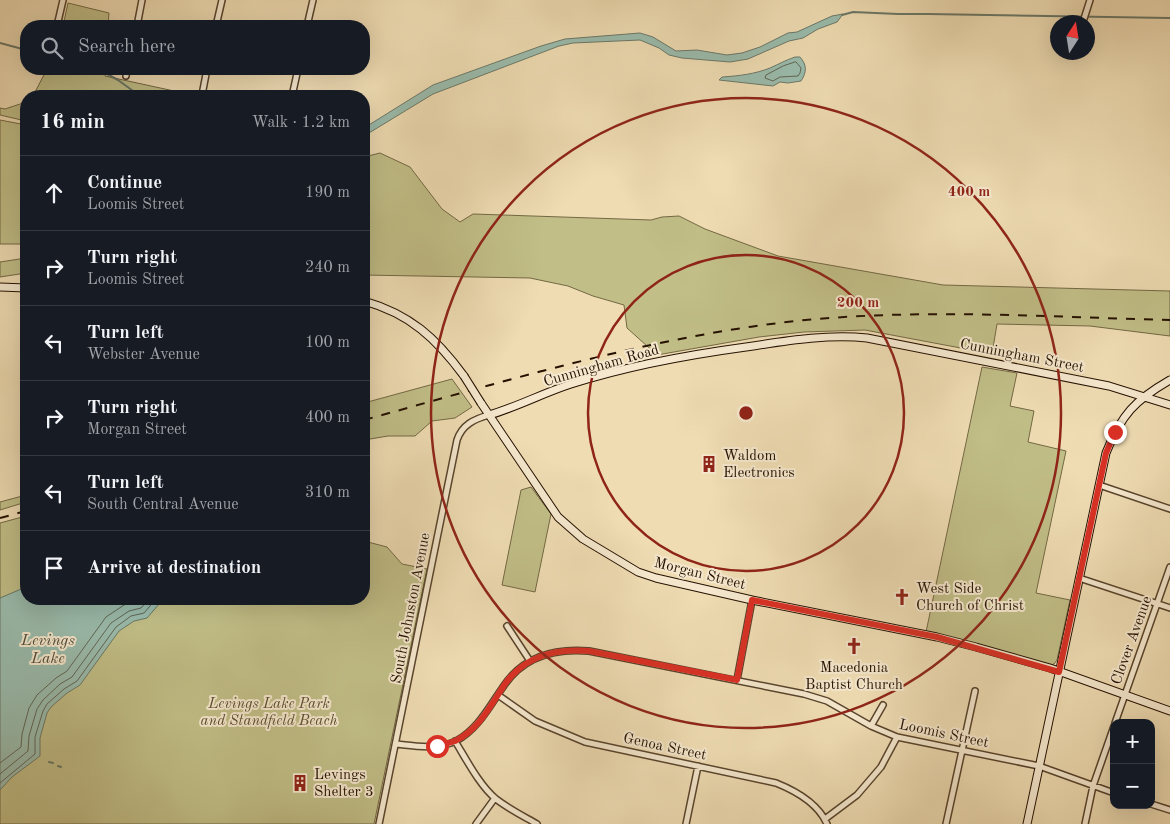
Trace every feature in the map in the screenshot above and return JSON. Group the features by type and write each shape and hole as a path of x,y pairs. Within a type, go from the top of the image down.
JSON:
{"main road":[{"path":"0,287 20,288"},
{"path":"370,303 394,312 419,327 442,347 464,376 489,415"},
{"name":"Cunningham Road","path":"489,415 570,385 646,365 721,350 776,342 832,336 867,338"},
{"name":"Cunningham Street","path":"867,338 1109,386 1170,405"},
{"path":"1027,824 1106,453 1112,438 1129,411 1144,397 1170,380"},
{"name":"Morgan Street","path":"489,415 553,511 583,539 638,572 656,578 752,600 937,637 1059,672 1170,711"}],"street":[{"path":"58,20 63,0"},
{"path":"138,20 142,0"},
{"path":"217,20 222,0"},
{"path":"308,20 312,0"},
{"path":"1086,15 1090,0"},
{"path":"203,90 206,75"},
{"path":"293,90 297,75"},
{"name":"South Johnston Avenue","path":"379,824 457,440 460,431 470,422 489,415"},
{"path":"1099,485 1170,508"},
{"name":"Clover Avenue","path":"1116,719 1170,567"},
{"path":"1080,578 1170,608"},
{"path":"737,680 752,600"},
{"path":"507,626 530,661"},
{"name":"Loomis Street","path":"396,744 422,747 437,746 455,741 474,728 514,673 530,661 547,652 569,649 804,694 827,701 871,726 897,737 1039,766 1110,792"},
{"path":"946,824 975,691"},
{"name":"Genoa Street","path":"498,695 536,721 585,742 776,783 791,789 811,803 826,821"},
{"path":"871,726 883,705"},
{"name":"Clover Avenue","path":"1085,824 1093,786 1110,736"},
{"path":"826,821 857,795 881,767 897,737"},
{"path":"455,741 470,766 495,798 516,813 537,824"},
{"path":"686,824 698,766"},
{"path":"476,824 495,798"},
{"path":"1155,805 1170,810"}],"green space":[{"path":"68,3 109,13 108,20 64,20"},
{"path":"44,75 105,75 169,90 36,90"},
{"path":"20,104 20,120 0,115 0,108 5,109"},
{"path":"0,120 20,124 20,244 0,244"},
{"path":"380,153 410,167 442,209 460,222 473,214 651,220 679,216 705,229 778,256 943,285 1170,291 1170,336 1090,326 997,324 993,348 982,352 865,330 804,332 759,337 657,355 627,328 624,305 568,286 530,278 370,275 370,156"},
{"path":"20,259 20,274 0,277 0,262"},
{"path":"982,367 1017,373 1010,406 1034,411 1028,442 1066,451 1036,593 1070,600 1057,660 1054,664 1048,666 926,632"},
{"path":"452,379 472,407 455,418 432,421 415,436 388,436 370,439 370,401"},
{"path":"531,487 551,514 535,592 502,585 521,490"},
{"path":"20,497 20,504 0,510 0,502"},
{"name":"Levings Lake Park and Standfield Beach","path":"20,518 20,605 370,605 370,543 387,547 402,564 427,569 374,824 0,824 0,523"}],"water":[{"path":"843,14 837,22 818,29 803,38 789,41 748,59 730,62 669,55 659,48 640,40 573,43 559,46 433,94 370,132 370,124 433,85 565,39 640,33 653,37 676,51 697,50 727,55 742,53 760,47 788,33 797,32 832,16"},
{"path":"795,57 800,57 805,66 805,72 801,81 780,82 773,86 719,80 722,77 764,70"},
{"name":"Levings Lake","path":"20,590 20,605 158,605 147,618 134,621 119,631 80,685 51,707 47,713 40,738 40,756 12,777 0,790 0,598"}],"waterway":[{"path":"842,15 853,12 1170,18"},
{"path":"0,43 20,48"},
{"path":"109,75 132,90"},
{"path":"49,762 53,763"}],"railway":[{"path":"370,418 524,376 632,349 741,328 796,321 843,317 936,314 1170,320"},
{"path":"0,518 20,513"}],"place":[{"name":"Waldom Electronics","path":"709,464"},
{"name":"West Side Church of Christ","path":"902,597"},
{"name":"Macedonia Baptist Church","path":"854,646"},
{"name":"Levings Shelter 3","path":"300,783"}],"route":[{"path":"437,746 455,741 474,728 514,673 530,661 547,652 569,649 589,651 737,680 752,600 937,637 1059,672 1106,453 1115,432"}]}
